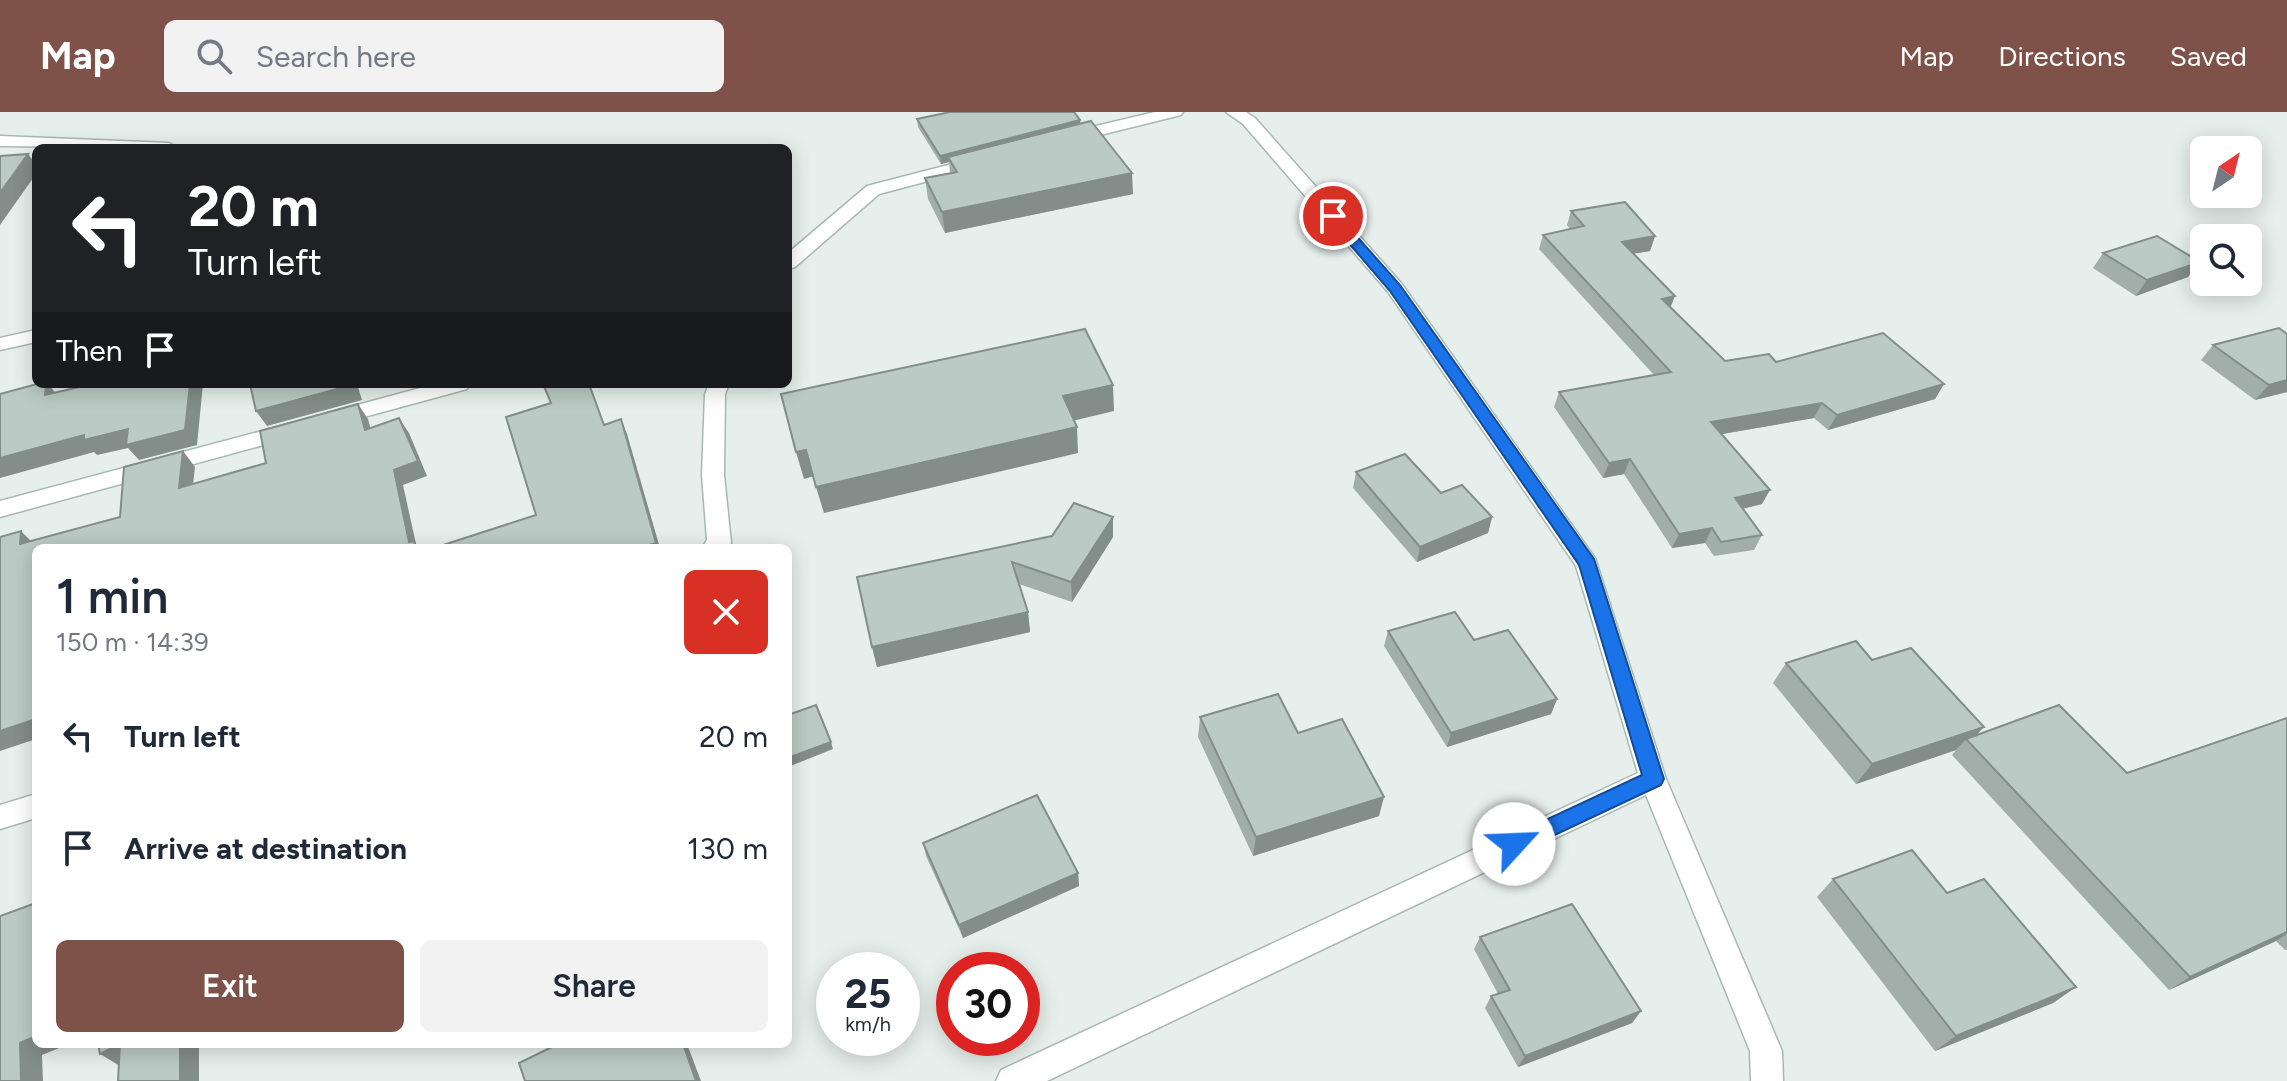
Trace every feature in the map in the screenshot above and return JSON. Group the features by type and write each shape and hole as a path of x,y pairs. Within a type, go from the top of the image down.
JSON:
{"street":[{"path":"1047,144 1175,112"},
{"path":"1234,112 1249,121 1395,288 1587,564 1653,779 1766,1051 1767,1081"},
{"path":"0,141 72,144"},
{"path":"792,258 873,190 1000,156"},
{"path":"0,344 32,337"},
{"path":"0,509 445,388"},
{"path":"717,388 713,475 718,544"},
{"path":"1012,1081 1653,779"},
{"path":"0,817 32,807"}],"building":[{"path":"950,112 1074,112 1080,120 940,156 917,119"},
{"path":"1091,121 1132,173 942,212 925,178 957,172 948,157"},
{"path":"28,154 0,193 0,156"},
{"path":"1625,202 1655,236 1622,242 1675,296 1662,299 1725,361 1769,354 1776,362 1883,333 1944,384 1837,415 1822,403 1711,422 1770,490 1735,498 1762,535 1721,542 1712,528 1679,534 1630,459 1609,463 1559,392 1671,372 1543,235 1584,226 1571,211"},
{"path":"2157,236 2190,256 2190,265 2147,280 2103,253"},
{"path":"2279,328 2287,334 2287,380 2269,385 2213,345"},
{"path":"1085,329 1113,385 1063,396 1077,427 816,487 806,450 796,452 781,394"},
{"path":"32,385 32,388 46,388 45,395 75,388 190,388 185,430 126,445 128,429 84,440 84,435 0,458 0,394"},
{"path":"251,388 341,388 256,411"},
{"path":"545,388 590,388 604,425 621,419 656,543 446,544 536,515 506,417 551,403"},
{"path":"358,404 365,430 399,418 418,461 394,470 409,542 414,541 415,544 32,544 32,720 0,731 0,537 21,531 20,544 120,517 124,467 183,451 179,488 266,463 260,431"},
{"path":"1405,454 1441,493 1462,485 1492,517 1420,547 1356,472"},
{"path":"1074,503 1113,517 1071,582 1012,562 1028,612 872,647 857,577 1052,536"},
{"path":"1455,612 1474,640 1508,630 1557,699 1451,733 1388,631"},
{"path":"1856,641 1872,660 1911,648 1984,727 1872,764 1786,663"},
{"path":"1278,694 1298,733 1342,719 1384,797 1256,837 1200,717"},
{"path":"816,705 831,742 792,757 792,714"},
{"path":"2059,705 2127,773 2287,718 2287,932 2190,977 1966,739"},
{"path":"1037,795 1078,873 959,925 923,843"},
{"path":"1912,850 1947,893 1984,879 2076,987 1956,1036 1833,879"},
{"path":"32,904 32,1038 20,1043 21,1081 0,1081 0,916"},
{"path":"1572,904 1641,1011 1525,1056 1491,996 1510,990 1480,937"},
{"path":"120,1048 180,1048 180,1081 118,1081"},
{"path":"550,1048 684,1048 696,1081 525,1081 519,1063"}],"route":[{"path":"1333,216 1395,288 1587,564 1653,779 1514,844"}]}
